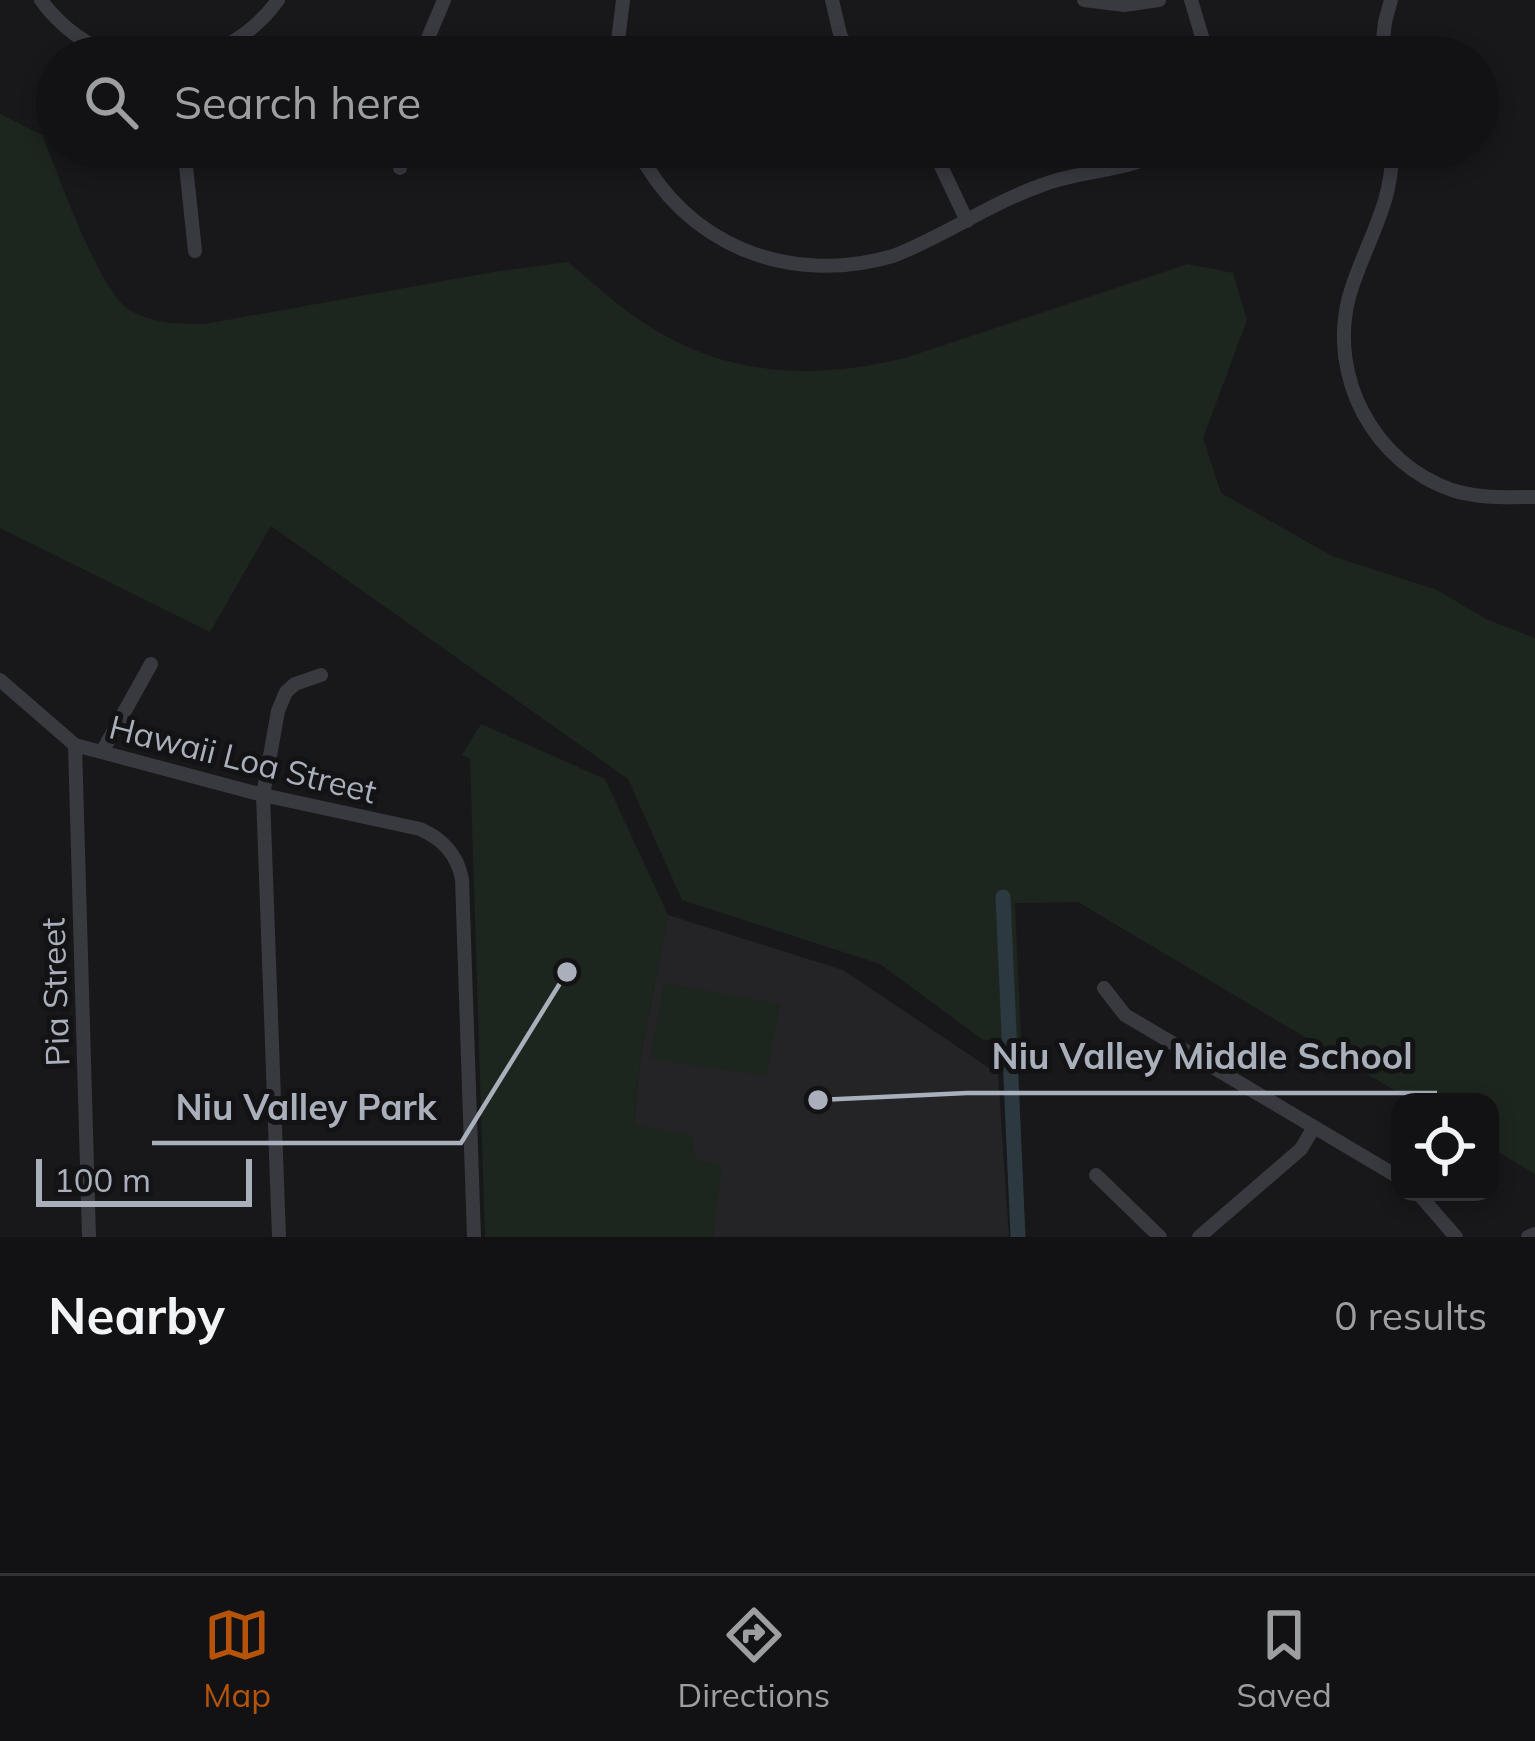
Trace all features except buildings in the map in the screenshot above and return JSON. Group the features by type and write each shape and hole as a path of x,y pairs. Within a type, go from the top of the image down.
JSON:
{"street":[{"path":"41,0 76,36"},
{"path":"429,36 444,0"},
{"path":"619,36 623,0"},
{"path":"832,0 842,36"},
{"path":"1084,0 1124,5 1159,0"},
{"path":"1191,0 1204,36"},
{"path":"1383,36 1391,0"},
{"path":"244,36 272,2"},
{"path":"186,168 195,251"},
{"path":"649,168 663,190 693,220 729,243 788,264 831,267 872,262 913,248 1040,185 1112,168"},
{"path":"942,168 967,221"},
{"path":"1391,168 1389,194 1346,310 1346,362 1361,411 1381,441 1420,476 1470,495 1535,497"},
{"path":"102,752 151,664"},
{"path":"279,1237 263,795 278,711 286,692 321,676"},
{"name":"Hawaii Loa Street","path":"0,680 75,745 263,795 413,827 433,834 456,858 463,887 474,1237"},
{"name":"Pia Street","path":"75,745 89,1237"},
{"path":"1104,988 1125,1015 1391,1173"},
{"path":"1199,1237 1301,1149 1315,1127"},
{"path":"1096,1175 1160,1237"},
{"path":"1425,1201 1456,1237"}],"shaded area":[{"path":"0,114 36,132 36,168 55,168 93,257 119,300 131,311 167,322 205,324 568,262 617,303 677,342 740,364 805,371 905,358 1188,264 1233,273 1247,320 1203,438 1221,493 1332,556 1437,590 1486,619 1535,638 1535,1174 1499,1152 1499,1093 1399,1093 1078,902 1015,903 1021,1039 983,1040 880,964 682,900 628,779 271,526 210,632 0,528"},
{"path":"481,724 605,779 668,915 640,1061 634,1124 693,1136 696,1160 722,1165 713,1237 485,1237 470,759 462,755"},
{"path":"668,915 843,970 998,1074 1009,1237 713,1237 721,1165 696,1160 634,1125 640,1061"},
{"path":"664,983 780,1004 767,1076 650,1059"}],"waterway":[{"path":"1003,897 1018,1237"}],"place":[{"name":"Niu Valley Park","path":"567,972"},
{"name":"Niu Valley Middle School","path":"818,1100"}]}
